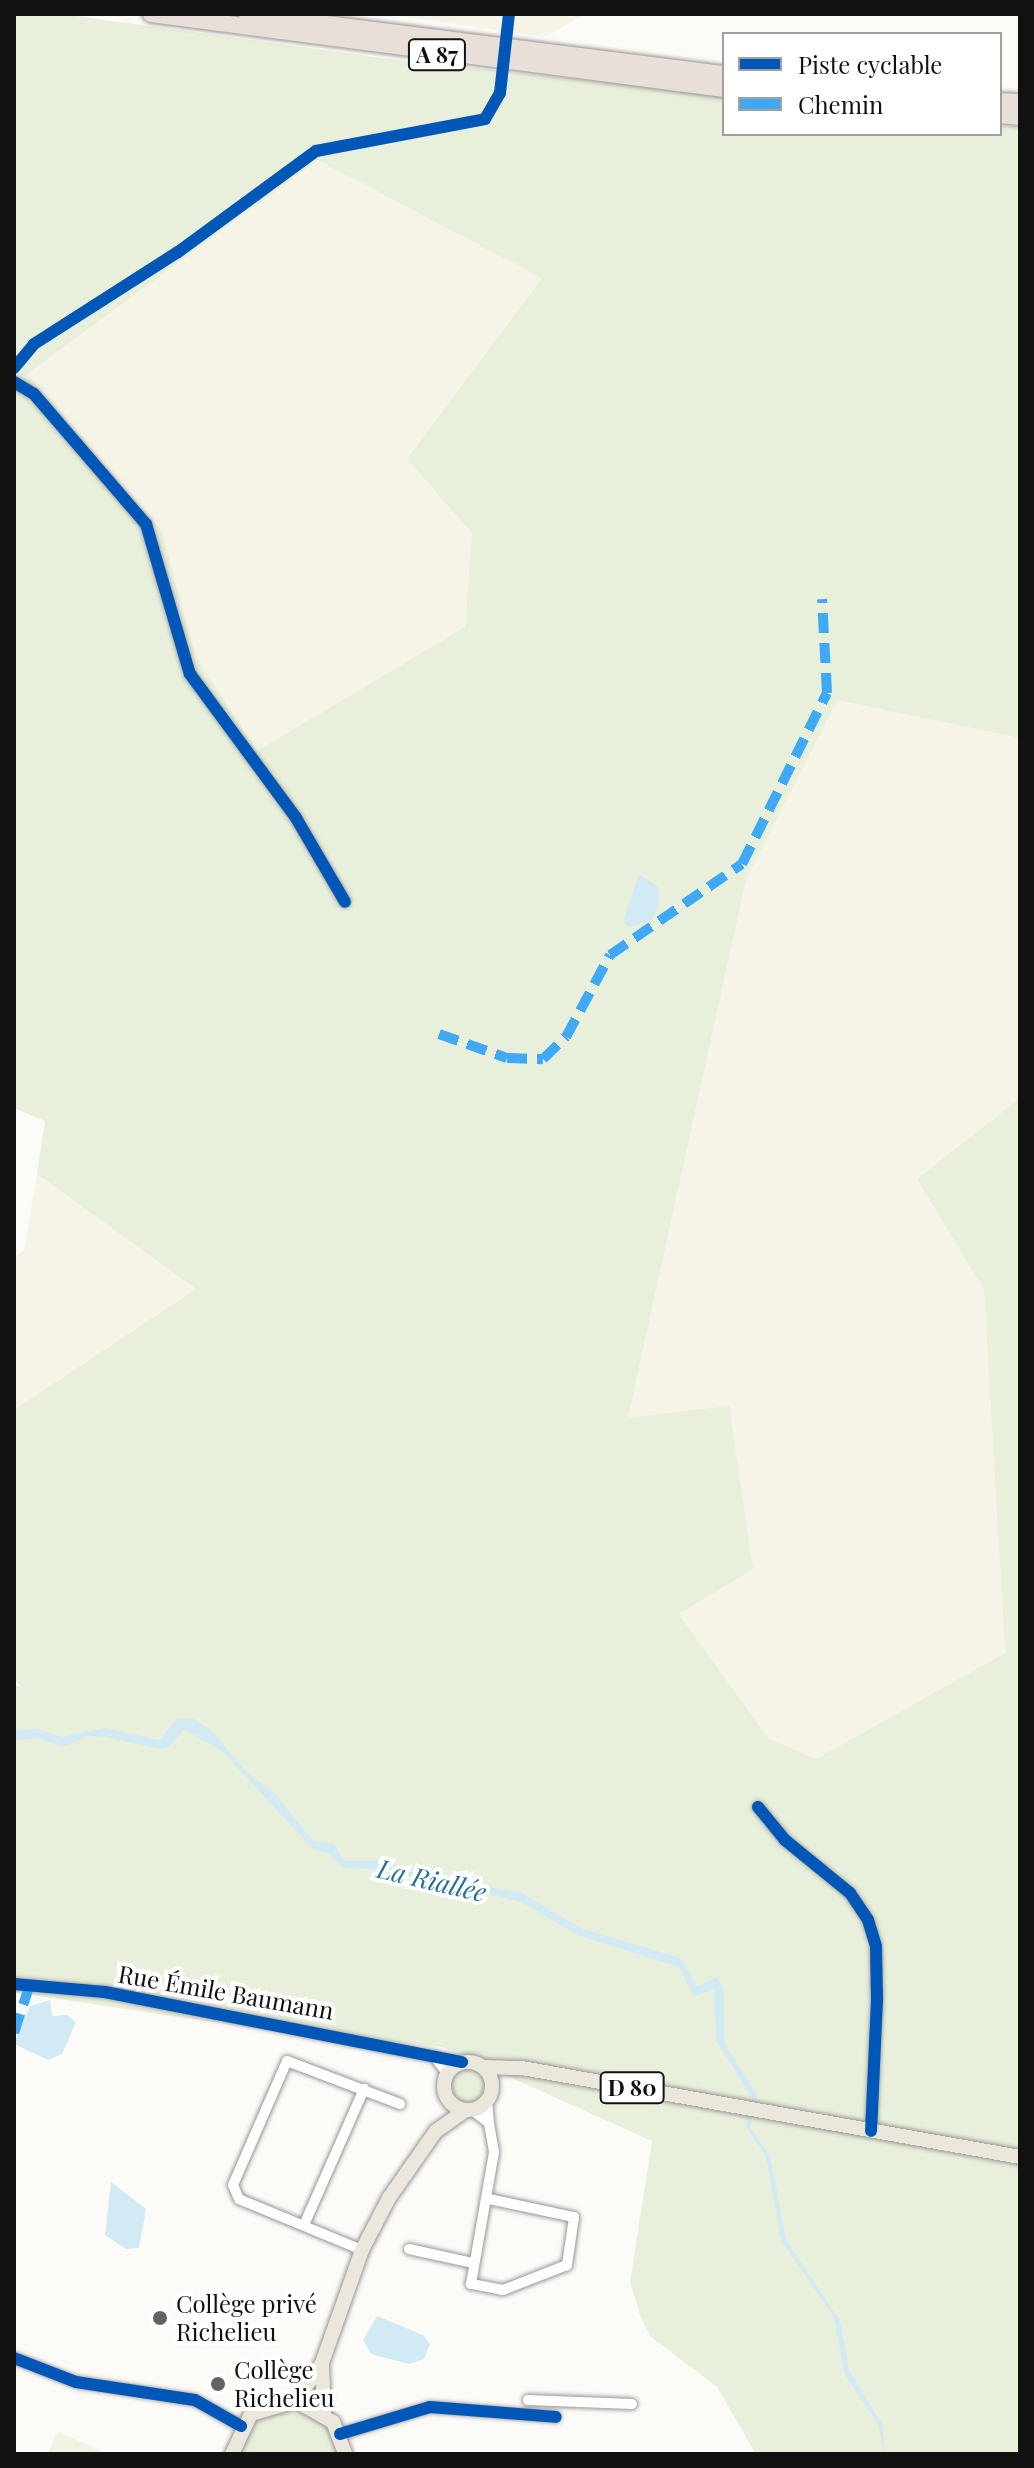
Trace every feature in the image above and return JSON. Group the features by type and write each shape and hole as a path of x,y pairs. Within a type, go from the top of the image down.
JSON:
{"highway":[{"name":"A 87","path":"151,14 722,89"},
{"name":"A 87","path":"247,14 722,74"}],"main road":[{"path":"296,2401 322,2363 362,2250 436,2131 447,2073 462,2062 484,2067 489,2096"},
{"name":"D 80","path":"484,2067 522,2068 1020,2157"},
{"path":"436,2131 489,2096 522,2068"},
{"path":"445,2095 469,2110"},
{"path":"322,2363 324,2412"},
{"path":"232,2454 241,2426 265,2405 296,2401 324,2412 340,2434 345,2454"}],"street":[{"path":"14,382 34,394 146,524 190,674 296,818 345,902"},
{"path":"758,1807 785,1840 850,1893 868,1920 877,1973 871,2131"},
{"name":"Rue Émile Baumann","path":"14,1984 105,1992 429,2053 462,2062"},
{"path":"429,2053 447,2073"},
{"path":"362,2250 233,2191 281,2068 293,2059 400,2104"},
{"path":"304,2225 364,2089"},
{"path":"489,2096 489,2123 495,2136 489,2199 471,2284 497,2291 553,2276 570,2255 574,2217 489,2199"},
{"path":"469,2110 489,2123"},
{"path":"409,2249 473,2263"},
{"path":"14,2358 76,2382 195,2400 241,2426"},
{"path":"528,2400 632,2404"},
{"path":"340,2434 430,2407 554,2416 553,2400"}],"shaded area":[{"path":"385,14 585,14 545,37"},
{"path":"319,159 543,277 407,459 472,533 465,627 257,751 195,655 162,531 27,374"},
{"path":"837,700 1020,738 1020,1098 917,1179 984,1290 1005,1653 816,1759 768,1738 678,1613 628,1419 746,880"},
{"path":"37,1174 196,1289 14,1410 14,1257 24,1250"}],"green space":[{"path":"14,14 61,14 388,59 722,95 722,136 1002,136 1002,125 1020,127 1020,738 837,700 746,880 628,1418 729,1406 753,1569 679,1614 768,1738 816,1759 1005,1653 984,1290 917,1179 1020,1098 1020,2454 756,2454 717,2387 650,2336 640,2315 630,2282 652,2141 443,2047 237,2026 14,1992 14,1686 21,1686 14,1679 14,1410 196,1289 37,1174 45,1121 14,1108","holes":["318,160 542,278 407,459 472,533 465,627 257,751 195,655 162,531 27,374"]},
{"path":"467,2067 480,2073 486,2086 480,2099 467,2105 454,2099 448,2086 454,2073"},
{"path":"285,2407 303,2408 328,2424 338,2454 240,2454 254,2421"},
{"path":"58,2431 102,2452 101,2454 47,2454"}],"water":[{"path":"639,874 658,887 659,903 652,920 629,927 623,921"},
{"name":"La Riallée","path":"177,1719 194,1719 211,1730 250,1776 273,1791 313,1841 334,1844 344,1861 387,1861 428,1879 449,1875 460,1883 520,1892 580,1928 680,1958 697,1987 716,1977 723,1987 725,2045 757,2094 750,2127 770,2156 786,2240 840,2321 849,2370 883,2426 884,2454 878,2424 845,2375 834,2317 781,2240 766,2156 746,2127 752,2098 716,2040 714,1990 694,1996 679,1967 578,1935 521,1902 450,1884 427,1886 391,1870 343,1868 330,1854 313,1849 222,1751 184,1729 169,1747 159,1749 107,1737 88,1736 63,1747 39,1738 14,1740 14,1731 38,1729 62,1737 105,1728 159,1740"},
{"path":"50,2000 52,2016 67,2015 76,2022 62,2054 48,2060 14,2044 30,2006"},
{"path":"111,2182 146,2209 139,2248 126,2249 105,2235"},
{"path":"377,2316 423,2335 430,2344 424,2359 409,2364 371,2354 363,2340"}],"marked path":[{"path":"439,1034 507,1058 543,1059 566,1037 610,955 742,864 827,693 822,599"},
{"path":"14,2033 30,1984"}],"cycle path":[{"path":"14,368 34,344 178,252 316,151 485,119 500,93 509,14"},
{"path":"14,382 34,394 146,524 190,674 296,818 345,902"},
{"path":"758,1807 785,1840 850,1893 868,1920 876,1947 877,2000 871,2131"},
{"path":"14,1984 105,1992 462,2062"},
{"path":"14,2358 76,2382 195,2400 241,2426"},
{"path":"340,2434 430,2407 556,2417"}],"place":[{"name":"Collège privé Richelieu","path":"160,2318"},
{"name":"Collège Richelieu","path":"218,2384"}]}
